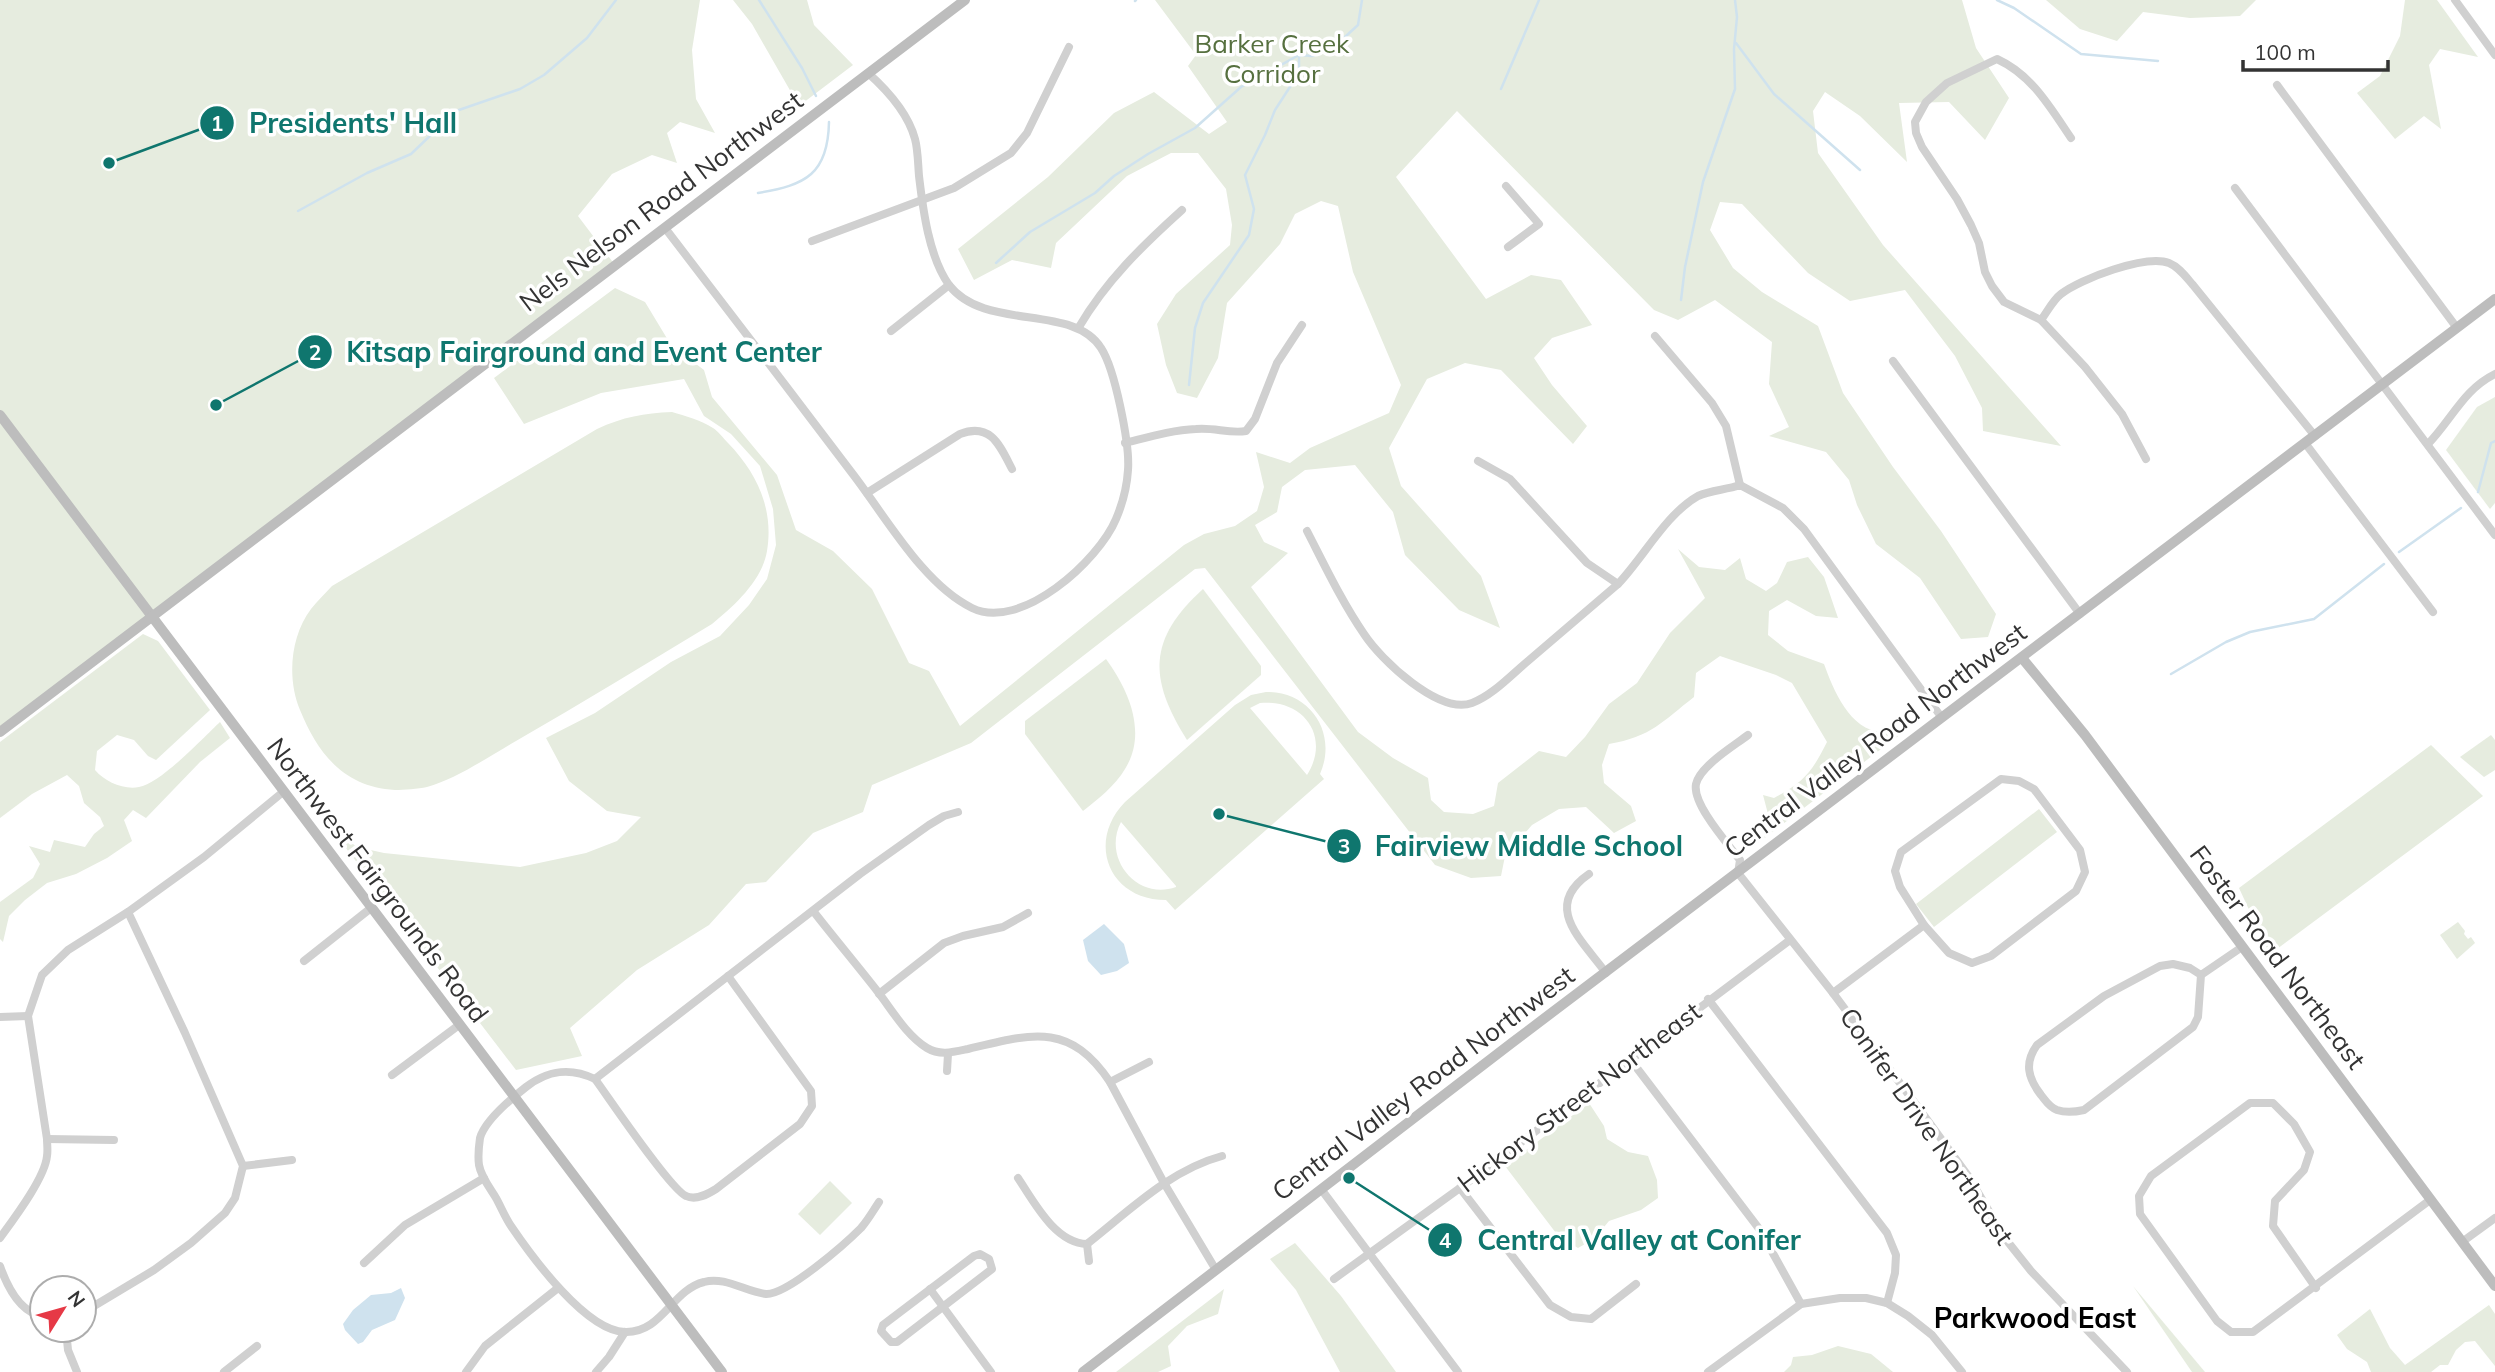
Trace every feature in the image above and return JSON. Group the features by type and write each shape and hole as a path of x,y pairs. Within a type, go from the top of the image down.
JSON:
{"main road":[{"name":"Nels Nelson Road Northwest","path":"0,732 965,0"},
{"name":"Central Valley Road Northwest","path":"1083,1372 2495,299"},
{"name":"Northwest Fairgrounds Road","path":"0,415 672,1306 715,1370"},
{"name":"Foster Road Northeast","path":"2022,658 2085,735 2495,1286"}],"street":[{"path":"2455,0 2495,55"},
{"path":"812,241 954,188 1011,153 1027,133 1069,47"},
{"path":"2071,138 2037,87 1997,59 1947,83 1926,102 1915,122 1916,133 1923,147 1971,225 1992,286 2004,302 2041,320 2092,377 2122,414 2146,459"},
{"path":"665,228 923,570 944,589 972,608 987,613 1021,607 1053,590 1087,563 1101,545 1119,509 1128,470 1118,401 1108,360 1095,339 1079,327 982,309 950,285 930,238 922,200 915,138 896,103 868,73"},
{"path":"2277,85 2457,328"},
{"path":"1506,186 1539,223 1508,247"},
{"path":"2235,188 2495,535"},
{"path":"1079,327 1111,278 1182,210"},
{"path":"2041,320 2060,295 2093,278 2145,262 2168,263 2180,270 2193,285 2315,436"},
{"path":"891,331 950,285"},
{"path":"1125,443 1196,429 1235,433 1246,431 1255,419 1277,363 1302,325"},
{"path":"1655,336 1712,403 1726,426 1740,485 1783,508 1804,529 1942,718"},
{"path":"1893,361 2080,614"},
{"path":"2428,444 2445,426 2471,389 2495,373"},
{"path":"867,493 960,433 973,429 986,432 996,441 1012,470"},
{"path":"2305,443 2433,612"},
{"path":"1478,461 1510,479 1587,564 1618,584"},
{"path":"1307,531 1365,636 1386,660 1424,691 1451,704 1470,704 1502,683 1618,584 1688,503 1712,491 1727,490 1740,485"},
{"name":"Conifer Drive Northeast","path":"1748,735 1714,760 1700,775 1696,784 1700,805 1740,860 1738,873 1833,993 1969,1177 2004,1237 2031,1271 2127,1372"},
{"path":"2001,779 2019,781 2034,789 2080,850 2085,872 2076,891 1992,956 1972,963 1949,953 1924,925 1900,887 1895,871 1901,852 2001,779"},
{"path":"0,1238 19,1212 47,1158 47,1139 28,1016 37,985 51,964 68,950 128,912 204,857 283,792"},
{"path":"595,1079 860,874 929,825 958,812"},
{"path":"1589,874 1569,895 1566,913 1577,935 1606,973"},
{"path":"304,961 371,908"},
{"path":"98,1304 154,1270 191,1243 225,1213 235,1198 243,1166 128,912"},
{"path":"814,912 900,1021 929,1049 948,1054 1004,1040 1051,1036 1069,1042 1084,1053 1110,1082 1164,1183 1216,1270"},
{"path":"879,993 944,943 1003,927 1028,912"},
{"path":"1833,993 1924,925"},
{"name":"Hickory Street Northeast","path":"1334,1279 1460,1188 1790,940"},
{"path":"2201,975 2242,947"},
{"path":"2173,964 2190,968 2201,975 2198,1017 2193,1027 2084,1110 2066,1112 2056,1109 2049,1105 2032,1083 2028,1065 2030,1054 2037,1045 2104,996 2160,966 2173,964"},
{"path":"728,976 811,1091 813,1106 800,1124 716,1189 703,1196 690,1198 684,1196 595,1079 568,1070 552,1074 535,1080 513,1096 480,1137 479,1164 509,1223 558,1288 592,1318 612,1330 625,1332 645,1328 659,1320 688,1290 704,1282 726,1283 764,1294 781,1291 810,1271 861,1228 879,1202"},
{"path":"1708,999 1887,1233 1896,1255 1895,1273 1887,1303"},
{"path":"0,1017 28,1016"},
{"path":"392,1075 459,1025"},
{"path":"947,1070 948,1054"},
{"path":"1630,1059 1760,1230 1801,1304"},
{"path":"1110,1082 1149,1062"},
{"path":"2316,1288 2273,1226 2275,1201 2304,1170 2310,1152 2294,1124 2273,1103 2250,1103 2151,1176 2139,1196 2140,1214 2217,1321 2231,1332 2253,1332 2316,1288 2430,1200"},
{"path":"47,1139 114,1140"},
{"path":"1018,1178 1048,1220 1064,1237 1075,1243 1087,1244 1164,1183 1203,1161 1222,1156"},
{"path":"243,1166 292,1160"},
{"path":"365,1263 405,1225 484,1178"},
{"path":"1460,1188 1550,1305 1571,1317 1591,1319 1636,1284"},
{"path":"1321,1189 1458,1372"},
{"path":"2462,1242 2495,1218"},
{"path":"1087,1244 1088,1261"},
{"path":"984,1255 989,1259 992,1269 943,1307 897,1342 886,1338 881,1331 883,1325 930,1289 974,1256 984,1255"},
{"path":"0,1266 14,1295 28,1308"},
{"path":"466,1372 485,1346 558,1288"},
{"path":"930,1289 991,1372"},
{"path":"1708,1372 1801,1304 1840,1298 1866,1298 1887,1303 1908,1315 1932,1335 1962,1372"},
{"path":"596,1372 625,1332"},
{"path":"67,1344 78,1372"},
{"path":"223,1372 257,1346"}],"green space":[{"path":"0,0 700,0 692,50 696,99 715,133 680,122 667,133 677,163 652,155 612,174 578,216 615,265 0,732"},
{"path":"733,0 807,0 814,25 853,65 799,106 752,24"},
{"name":"Barker Creek Corridor","path":"1155,0 1962,0 1976,48 2009,98 1985,140 1949,102 1899,103 1907,162 1860,116 1825,92 1813,111 1818,153 1883,245 2061,446 1983,431 1982,408 1955,356 1905,290 1850,301 1808,273 1742,204 1720,202 1710,230 1733,268 1762,292 1818,326 1843,393 1996,614 1988,637 1961,639 1920,578 1876,544 1857,505 1849,480 1826,452 1769,436 1789,427 1769,384 1772,342 1715,300 1678,320 1654,310 1457,111 1396,177 1486,299 1531,275 1561,280 1592,325 1552,338 1534,358 1552,385 1587,426 1573,444 1501,370 1465,363 1427,379 1389,448 1401,486 1481,576 1500,628 1459,610 1405,555 1393,512 1355,465 1305,470 1282,487 1277,512 1255,525 1264,542 1288,553 1251,587 1358,732 1393,758 1428,778 1431,800 1444,812 1473,814 1494,806 1498,783 1539,751 1566,757 1585,737 1609,704 1637,683 1670,633 1705,598 1678,549 1699,567 1725,570 1740,558 1746,579 1766,591 1777,583 1787,562 1808,557 1824,577 1838,618 1816,616 1787,600 1769,611 1768,635 1788,651 1824,664 1844,707 1861,724 1871,730 1886,732 1914,724 1758,843 1751,834 1768,814 1763,795 1774,798 1793,787 1812,769 1827,742 1792,683 1720,656 1696,673 1694,697 1674,713 1656,727 1636,737 1609,744 1602,765 1604,783 1631,806 1636,821 1614,833 1586,807 1559,809 1532,825 1505,856 1501,876 1471,878 1435,865 1205,568 1195,569 971,743 872,785 863,812 813,833 766,882 746,884 709,925 637,970 570,1028 582,1056 516,1070 329,826 357,847 384,853 520,867 586,853 617,841 641,817 607,811 569,781 546,738 595,713 671,662 720,636 749,605 767,579 776,545 773,509 760,466 731,434 704,416 684,379 601,393 524,424 494,378 615,288 645,302 671,345 704,370 712,397 777,475 796,530 833,551 872,589 909,663 929,671 960,726 1184,545 1204,534 1235,526 1257,511 1264,487 1256,452 1290,463 1310,448 1389,413 1401,385 1353,272 1338,206 1321,201 1295,214 1280,244 1227,303 1218,358 1197,398 1177,393 1166,365 1157,324 1176,294 1230,245 1232,225 1226,189 1198,153 1171,153 1127,176 1056,243 1051,268 1012,260 974,280 958,249 1048,177 1114,113 1154,92 1209,134 1227,122 1188,66 1196,55"},
{"path":"2046,0 2256,0 2240,16 2190,18 2143,12 2117,41 2080,29"},
{"path":"2405,0 2437,0 2478,57 2440,49 2429,65 2441,129 2424,116 2395,139 2357,93 2380,76 2400,36"},
{"path":"2495,397 2495,503 2490,509 2446,450 2477,407"},
{"path":"672,412 698,420 717,431 747,467 761,492 768,521 767,551 759,573 738,601 712,624 484,760 438,783 407,790 377,788 347,775 335,765 315,741 307,726 296,698 292,672 295,645 304,620 332,586 597,429 634,416"},
{"path":"1203,589 1261,666 1261,675 1187,740 1165,697 1160,678 1160,660 1163,642 1172,625"},
{"path":"143,634 158,641 210,710 156,760 148,756 134,740 117,735 97,751 95,770 115,784 139,787 170,769 220,722 230,738 200,762 146,818 133,810 124,820 132,841 76,874 47,883 25,900 9,916 3,942 0,939 0,902 33,878 40,864 29,846 50,852 54,840 85,847 104,826 100,817 84,803 79,786 67,775 32,794 0,818 0,742"},
{"path":"1106,659 1128,697 1135,726 1135,740 1132,755 1121,775 1083,811 1025,734 1025,721"},
{"path":"1266,692 1282,694 1296,699 1316,717 1325,744 1325,759 1320,774 1324,779 1175,910 1166,900 1146,897 1130,890 1118,880 1106,851 1107,834 1113,818 1125,802 1235,705 1251,695","holes":["1260,703 1276,703 1289,707 1309,723 1316,747 1314,761 1307,775 1250,708","1121,822 1176,886 1176,887 1162,890 1148,888 1127,873 1116,849 1116,836"]},
{"path":"2491,735 2495,740 2495,770 2484,777 2460,757"},
{"path":"2431,745 2483,796 2269,953 2239,888"},
{"path":"2039,809 2057,832 1934,927 1916,904"},
{"path":"2458,922 2468,939 2471,937 2475,943 2457,959 2440,935"},
{"path":"1589,1103 1604,1126 1607,1139 1628,1152 1648,1156 1657,1180 1658,1198 1641,1210 1609,1221 1594,1239 1578,1248 1559,1237 1505,1166"},
{"path":"830,1181 852,1203 820,1235 798,1214"},
{"path":"1295,1243 1341,1296 1396,1372 1340,1372 1296,1290 1270,1259"},
{"path":"2133,1286 2205,1372 2192,1372"},
{"path":"1224,1289 1218,1314 1187,1326 1168,1346 1171,1366 1158,1372 1116,1372"},
{"path":"2489,1305 2495,1314 2495,1366 2475,1341 2465,1342 2456,1350 2448,1365 2440,1365 2431,1372 2371,1372 2367,1362 2347,1349 2337,1335 2370,1309 2390,1348 2405,1365"},
{"path":"1838,1346 1871,1354 1893,1372 1784,1372 1791,1365 1793,1357 1812,1355"}],"water":[{"path":"1104,924 1124,944 1129,963 1117,971 1101,975 1088,961 1083,940"},
{"path":"401,1288 405,1298 395,1320 372,1330 363,1342 358,1344 343,1324 353,1310 371,1295 391,1293"}],"waterway":[{"path":"298,211 367,173 411,154 456,111 520,89 544,75 587,38 616,0"},
{"path":"759,0 802,68 816,96"},
{"path":"996,263 1030,232 1095,193 1114,176 1148,154 1195,128 1241,87 1299,55 1312,56 1334,47 1358,25 1362,0"},
{"path":"1501,89 1539,0"},
{"path":"1681,300 1685,267 1703,182 1735,89 1735,0"},
{"path":"1997,0 2014,8 2081,54 2158,61"},
{"path":"1736,43 1774,94 1860,170"},
{"path":"1189,385 1195,328 1203,303 1249,235 1254,209 1245,175 1275,110 1299,73 1299,55"},
{"path":"758,193 789,186 811,174 824,154 829,122"},
{"path":"2478,492 2491,443 2495,441"},
{"path":"2399,552 2461,508"},
{"path":"2171,674 2226,642 2250,632 2314,619 2384,564"}],"place":[{"name":"Presidents' Hall","path":"109,163"},
{"name":"Kitsap Fairground and Event Center","path":"216,405"},
{"name":"Fairview Middle School","path":"1219,814"},
{"name":"Central Valley at Conifer","path":"1349,1178"}],"district":[{"name":"Parkwood East","path":"2035,1317"}]}
